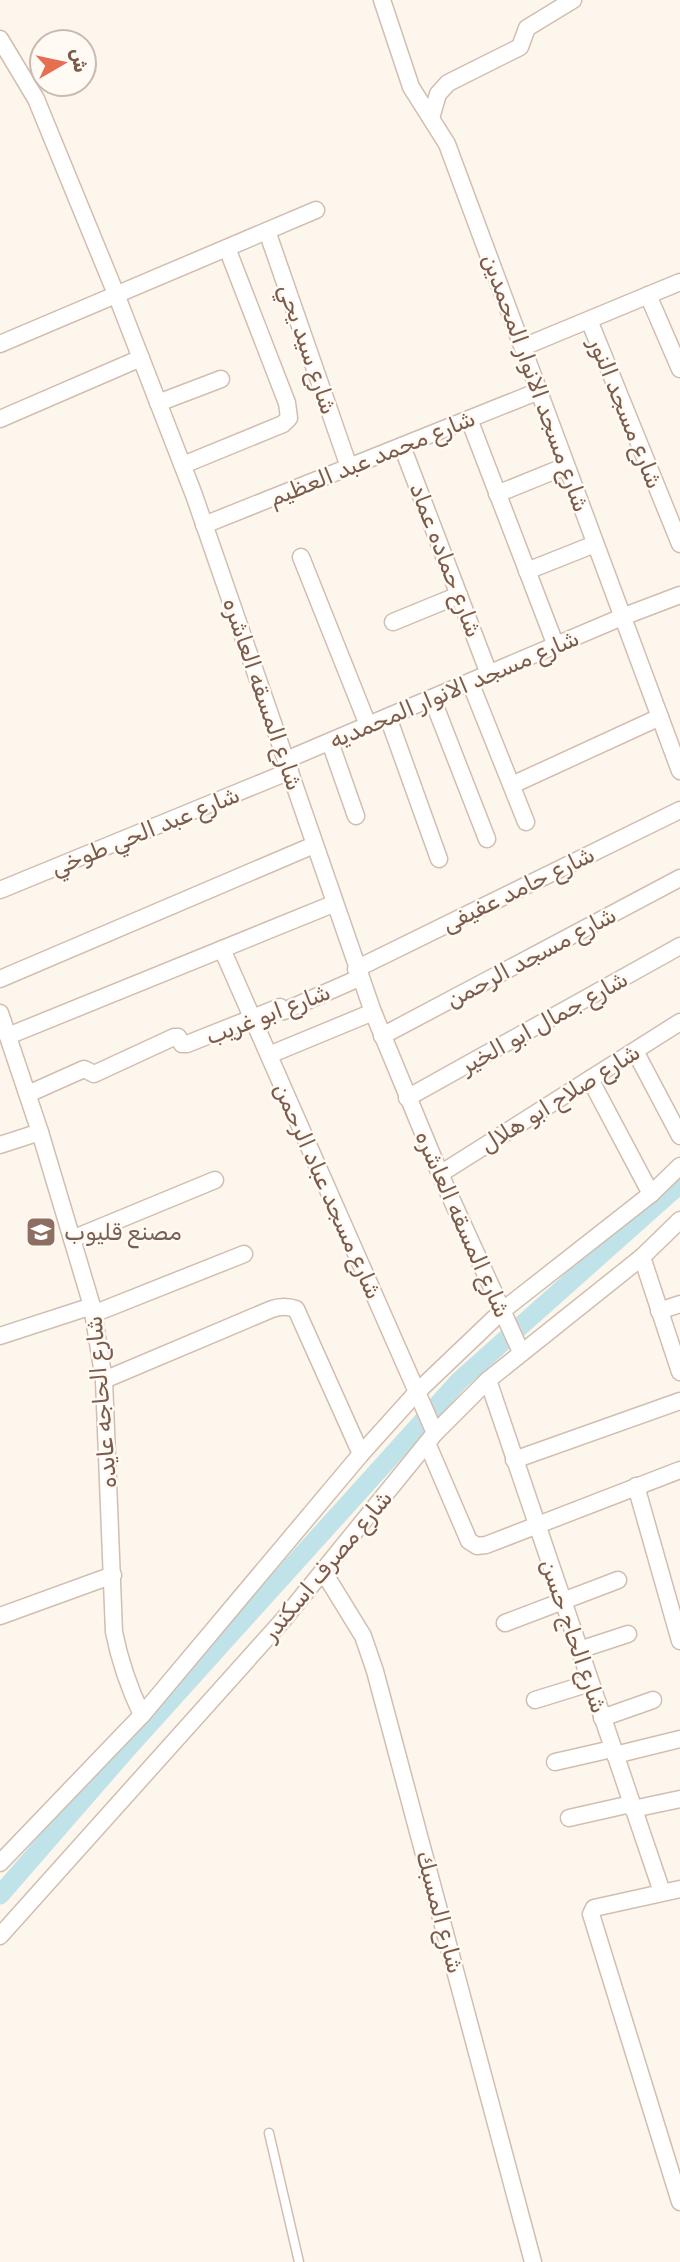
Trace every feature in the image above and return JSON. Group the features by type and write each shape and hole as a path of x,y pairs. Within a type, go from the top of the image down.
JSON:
{"street":[{"name":"شارع مسجد الانوار المحمدين","path":"382,0 411,87 447,144 680,771"},
{"path":"431,118 438,94 447,83 520,47 527,28 573,0"},
{"name":"شارع المسقه العاشره","path":"0,39 36,99 117,294 183,465 382,1036 440,1174 521,1352"},
{"path":"0,344 316,210"},
{"name":"شارع سيد يحي","path":"267,231 349,467"},
{"path":"183,465 283,424 289,418 290,411 227,248"},
{"path":"523,347 680,282"},
{"path":"648,295 680,369"},
{"name":"شارع مسجد النور","path":"589,320 680,544"},
{"path":"0,419 141,358"},
{"path":"158,403 221,379"},
{"name":"شارع محمد عبد العظيم","path":"204,524 539,391"},
{"path":"469,419 556,646"},
{"name":"شارع حماده عماد","path":"402,446 489,674"},
{"path":"498,494 566,466"},
{"path":"527,571 596,544"},
{"path":"300,557 368,725"},
{"name":"شارع مسجد الانوار المحمديه","path":"288,766 330,741 680,595"},
{"path":"393,622 460,596"},
{"path":"470,682 526,822"},
{"path":"432,698 487,839"},
{"path":"388,717 439,859"},
{"path":"512,785 660,717"},
{"path":"330,741 356,816"},
{"name":"شارع عبد الحي طوخي","path":"0,890 288,766"},
{"name":"شارع حامد عفيفى","path":"358,973 680,810"},
{"path":"0,979 314,845"},
{"name":"شارع مسجد الرحمن","path":"382,1036 680,878"},
{"path":"8,1036 334,904"},
{"name":"شارع جمال ابو الخير","path":"407,1098 680,946"},
{"name":"شارع مسجد عباد الرحمن","path":"222,949 416,1393 473,1544 482,1546 537,1525"},
{"name":"شارع ابو غريب","path":"28,1094 84,1069 93,1074 174,1037 178,1037 185,1045 280,1006 284,1011 358,973"},
{"path":"269,1055 373,1012"},
{"name":"شارع الحاجه عايده","path":"0,1013 40,1132 93,1310 104,1380 112,1604 120,1660 142,1715"},
{"name":"شارع صلاح ابو هلال","path":"440,1174 680,1022"},
{"path":"635,1051 680,1136"},
{"path":"590,1079 651,1194"},
{"path":"0,1145 40,1132"},
{"name":"شارع مصرف اسكندر","path":"0,1863 142,1715 361,1454 416,1393 502,1311 651,1194 680,1166"},
{"path":"72,1239 215,1180"},
{"name":"شارع مصرف اسكندر","path":"0,1937 283,1620 431,1438 488,1380 642,1257 680,1220"},
{"path":"0,1336 93,1310 244,1254"},
{"path":"642,1257 680,1371"},
{"path":"659,1311 680,1304"},
{"path":"104,1380 272,1309 290,1307 296,1309 361,1454"},
{"name":"شارع الحاج حسن","path":"488,1380 662,1892"},
{"path":"514,1460 680,1401"},
{"path":"537,1525 680,1470"},
{"path":"636,1486 680,1641"},
{"name":"شارع المسبك","path":"323,1571 363,1636 375,1671 533,2262"},
{"path":"0,1616 113,1575"},
{"path":"505,1623 618,1580"},
{"path":"579,1650 628,1634"},
{"path":"536,1700 590,1683"},
{"path":"602,1718 653,1700"},
{"path":"555,1762 680,1739"},
{"path":"569,1818 680,1799"},
{"path":"680,1889 592,1910 592,1920 680,2202"}],"lane":[{"path":"269,2133 299,2262"}],"waterway":[{"path":"0,1895 126,1750 459,1381 680,1184"}],"place":[{"name":"مصنع قليوب","path":"41,1232"}]}
